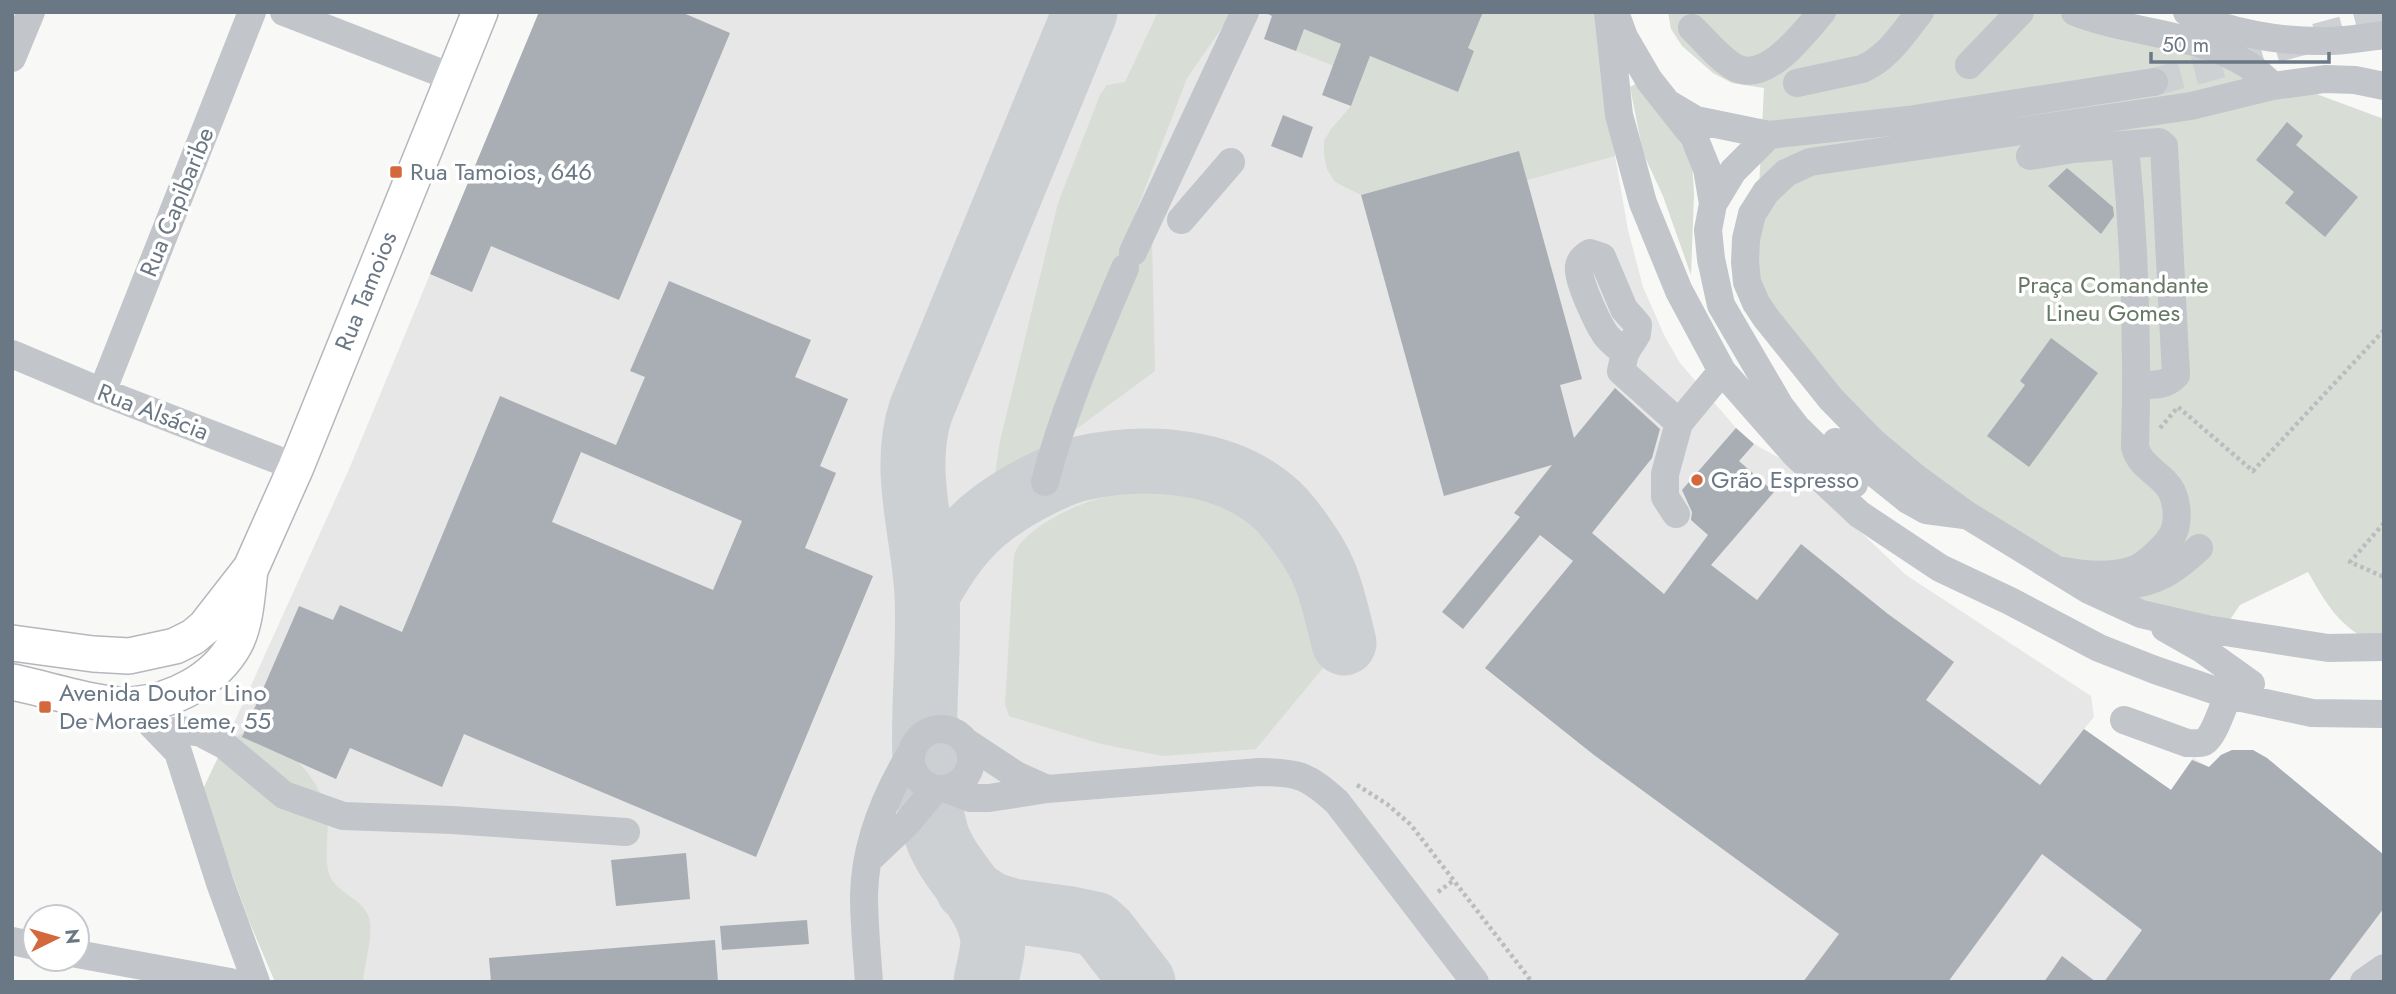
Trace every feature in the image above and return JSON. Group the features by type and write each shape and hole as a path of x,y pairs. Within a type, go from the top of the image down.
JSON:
{"main road":[{"name":"Rua Tamoios","path":"12,643 129,656 175,646 205,627 251,568 296,467 480,12"},
{"name":"Rua Tamoios","path":"193,688 221,665 236,642 251,568"},
{"path":"12,682 97,701 132,705 193,688 201,658 193,637"},
{"path":"132,705 128,689 129,677 143,654"}],"street":[{"path":"12,58 31,12"},
{"name":"Rua Capibaribe","path":"102,392 252,12"},
{"path":"284,12 454,78"},
{"path":"1045,482 1058,434 1079,378 1129,260 1245,12"},
{"path":"1608,12 1619,115 1643,203 1679,291 1722,371 1795,454 1859,514 1940,568 2099,648 2312,713 2384,714"},
{"path":"1615,12 1624,37 1649,80 1694,137 1703,155 1713,204"},
{"path":"1692,28 1734,67 1744,71 1759,69 1776,61 1822,12"},
{"path":"1797,83 1872,65 1882,58 1920,12"},
{"path":"1969,65 2020,12"},
{"path":"2075,12 2094,20 2185,39 2224,53 2249,65 2273,86"},
{"path":"2187,12 2241,32 2277,38 2330,41 2384,35"},
{"path":"2239,690 2202,649 2141,614 2054,570 1967,515 1882,449 1831,399 1756,303 1747,282 1745,262 1746,239 1752,214 1766,192 1786,173 1810,162 2191,107 2273,86 2335,79 2384,86"},
{"path":"1669,104 1696,120 1769,135 1908,120 2154,82"},
{"path":"1769,135 1732,171 1713,204 1708,230 1721,305 1765,382 1797,428 1903,535 1940,568"},
{"path":"1971,140 2030,156 2094,163 2128,174"},
{"path":"2030,156 2074,149 2159,142 2164,146 2178,365 2171,382 2162,385 2136,384"},
{"path":"2054,570 2087,574 2123,572 2147,564 2174,532 2177,510 2171,491 2137,456 2135,447 2136,277 2125,146"},
{"path":"1181,220 1231,162"},
{"path":"1170,170 1209,188"},
{"path":"1625,353 1622,371 1679,423"},
{"name":"Rua Alsácia","path":"12,354 296,467"},
{"path":"1676,514 1665,497 1665,474 1679,423 1722,371"},
{"path":"1765,382 1785,393 1845,451 1908,500 1926,510 1967,515"},
{"path":"2089,590 2138,584 2158,578 2176,569 2199,548"},
{"path":"2141,614 2206,629 2328,648 2384,647"},
{"path":"173,738 193,688"},
{"path":"2124,720 2187,743 2197,744 2204,742 2211,735 2239,690"},
{"path":"132,705 173,738 220,884 256,982"},
{"path":"869,982 864,894 869,859 885,801 915,742 924,733 947,729 1016,775 1047,789"},
{"path":"173,738 201,733 224,745 284,794 343,816 452,820 626,832"},
{"path":"869,859 941,789 958,785 966,776 971,765 971,753 966,742"},
{"path":"911,753 911,766 917,778 927,787 970,799 1047,789 1259,772 1287,772 1314,782 1337,802 1475,982"},
{"path":"91,965 230,982"},
{"path":"2364,982 2384,968"}],"path":[{"path":"2178,407 2253,471 2384,330"},
{"path":"2384,523 2350,562 2384,577"}],"shaded area":[{"path":"539,12 1595,12 1628,230 1643,287 1665,337 1680,363 1736,428 1754,444 1787,462 1906,575 2091,696 2094,717 2084,729 2171,790 2193,758 2209,767 2221,755 2232,750 2253,750 2267,758 2384,855 2384,982 275,982 224,745 350,467"}],"green space":[{"path":"1158,12 1233,12 1187,78 1038,456 1024,468 995,484 1000,441 1058,203 1100,95 1107,85 1125,82"},
{"path":"1310,12 1318,35 1458,92 1474,51 1379,12 1595,12 1615,156 1527,180 1519,151 1361,195 1335,182 1327,169 1324,141 1351,106 1362,77 1296,51"},
{"name":"Praça Comandante Lineu Gomes","path":"1668,12 2095,12 2384,119 2384,649 2357,634 2339,618 2308,572 2240,605 2212,646 2010,555 1753,310 1764,88 1732,83 1713,73 1682,46 1671,29"},
{"path":"1641,81 1692,161 1694,194 1691,275 1663,196 1643,153 1630,87"},
{"path":"1148,241 1152,242 1155,371 1075,430 1087,386"},
{"path":"1144,491 1198,498 1234,510 1256,526 1289,566 1303,597 1323,668 1256,749 1163,756 1101,744 1009,716 1005,704 1014,556 1018,547 1036,529 1073,508 1106,497"},
{"path":"241,734 276,746 295,759 310,776 323,798 328,813 327,851 331,879 360,905 369,918 370,941 363,982 275,982 249,921 202,791 224,745"}],"building":[{"path":"539,12 681,12 730,33 619,300 491,246 472,292 430,274"},
{"path":"1264,12 1483,12 1468,48 1474,51 1458,92 1370,56 1351,106 1322,95 1341,44 1304,29 1296,51 1264,39 1272,16"},
{"path":"1283,115 1313,127 1302,158 1271,146"},
{"path":"2287,122 2303,136 2296,145 2358,197 2325,237 2285,203 2294,192 2256,160"},
{"path":"1519,151 1582,379 1560,385 1574,438 1615,388 1660,429 1652,458 1592,533 1664,594 1708,535 1691,520 1692,512 1682,490 1736,428 1754,444 1739,461 1774,492 1711,565 1757,600 1801,544 1888,614 1954,662 1926,700 2040,785 2084,729 2171,790 2192,760 2209,767 2221,755 2232,750 2253,750 2267,758 2384,855 2384,908 2328,982 2104,982 2142,930 2042,854 1948,982 1803,982 1839,934 1594,755 1485,668 1573,561 1540,535 1463,629 1442,612 1520,517 1514,513 1552,465 1444,496 1361,195"},
{"path":"2067,168 2113,207 2114,216 2101,234 2048,186"},
{"path":"669,281 811,340 795,377 848,399 820,466 836,473 805,548 873,576 756,857 464,734 442,787 350,748 336,779 242,737 299,606 333,620 340,605 402,632 500,396 616,445 645,377 630,371","holes":["581,452 742,521 713,590 552,522"]},
{"path":"2051,338 2098,373 2029,467 1987,436 2025,385 2020,381"},
{"path":"686,853 690,899 616,906 611,860"},
{"path":"807,920 809,944 722,950 720,926"},
{"path":"715,940 718,982 491,982 489,958"},
{"path":"2062,956 2096,982 2044,982"}],"taxiway":[{"path":"986,982 993,945 988,920 942,847 929,804 925,744 927,594 913,478 915,432 921,410 1085,12"},
{"path":"927,595 964,540 1002,506 1036,486 1083,468 1134,461 1160,461 1186,464 1236,478 1258,490 1278,506 1297,528 1323,571 1344,643"},
{"path":"968,889 990,904 1012,911 1095,924 1143,982"}],"tunnel":[{"path":"2154,82 2384,19"}],"place":[{"name":"Rua Tamoios, 646","path":"396,172"},
{"name":"Grão Espresso","path":"1697,480"},
{"name":"Avenida Doutor Lino De Moraes Leme, 55","path":"45,707"}]}
